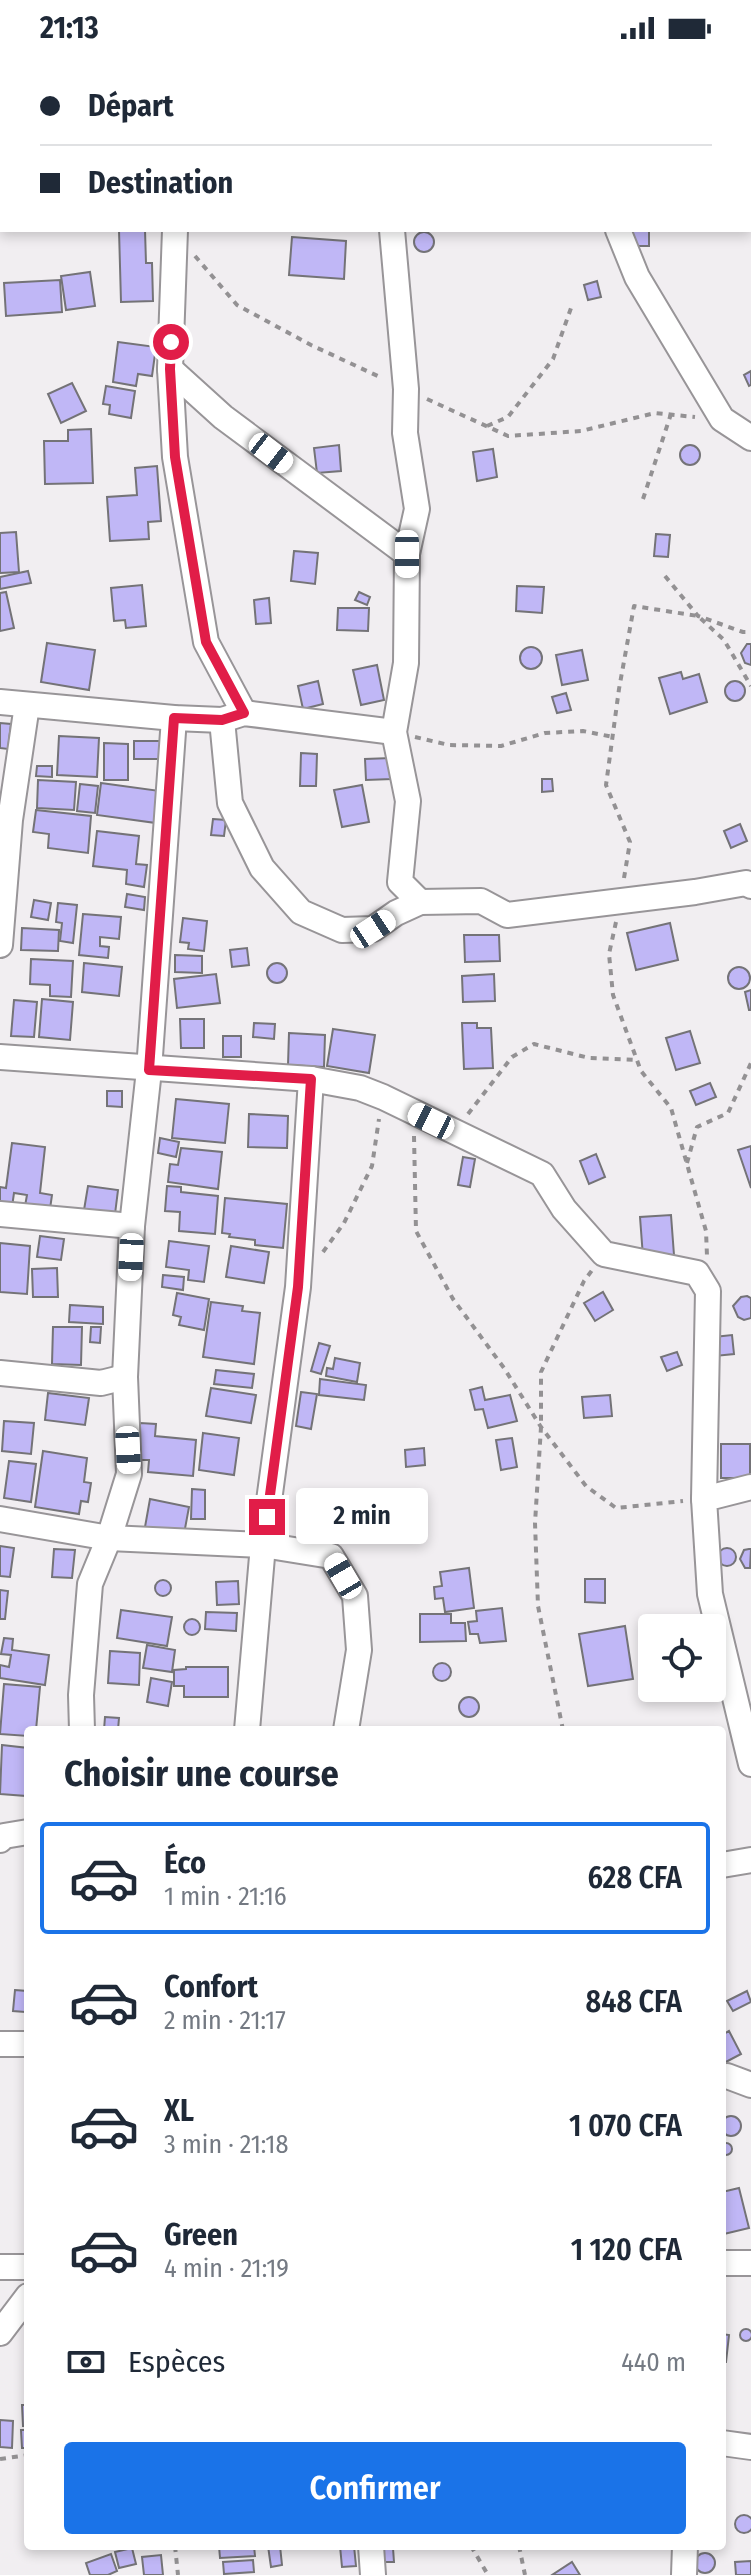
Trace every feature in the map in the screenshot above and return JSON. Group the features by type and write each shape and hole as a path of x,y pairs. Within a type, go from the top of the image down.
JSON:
{"street":[{"path":"176,232 170,369 175,457 206,642 233,716 230,803 262,868 301,912 342,930 373,929 396,913 420,902 481,901 507,915 749,884"},
{"path":"392,232 406,389 405,433 417,509 407,554 406,663 394,732 408,801 400,882 420,902"},
{"path":"619,232 637,277 722,419 751,438"},
{"path":"170,369 223,417 407,554"},
{"path":"0,702 174,718 233,716 324,721 394,732"},
{"path":"0,945 4,863 27,705"},
{"path":"82,1726 81,1695 90,1584 109,1538 129,1474 125,1377 132,1226 149,1070 174,718"},
{"path":"0,1057 149,1070 311,1079 360,1088 542,1174 564,1209 604,1254 697,1273 708,1291 704,1499 710,1594 742,1696 751,1764"},
{"path":"247,1726 263,1545 298,1287 311,1079"},
{"path":"0,1214 132,1226"},
{"path":"0,1373 101,1383 125,1377"},
{"path":"704,1499 751,1487"},
{"path":"0,1519 109,1538 263,1545 331,1556 355,1596 359,1650 347,1726"},
{"path":"0,1840 4,1836 24,1833"},
{"path":"726,1864 751,1860"},
{"path":"0,2044 24,2044"},
{"path":"726,2076 751,2085"},
{"path":"726,2263 751,2263"},
{"path":"0,2267 24,2267"},
{"path":"0,2333 24,2301"},
{"path":"726,2444 751,2447"},
{"path":"371,2550 373,2575"},
{"path":"684,2575 685,2550"}],"path":[{"path":"176,232 237,305 311,345 508,436 581,431 655,413 722,419"},
{"path":"487,426 508,417 553,359 571,308"},
{"path":"643,499 671,414"},
{"path":"665,576 698,616 751,632"},
{"path":"394,732 449,745 501,746 558,732 583,731 613,737"},
{"path":"453,1131 486,1094 512,1057 534,1044 589,1058 637,1060"},
{"path":"687,1166 697,1127 728,1113 751,1063"},
{"path":"298,1287 344,1223 372,1166 383,1097"},
{"path":"409,1110 416,1148 416,1231 453,1299 504,1368 541,1427 586,1486 616,1508 704,1499"},
{"path":"562,1726 538,1606 535,1523 541,1372 584,1281 604,1254"},
{"path":"0,2459 24,2456"},
{"path":"175,2550 178,2575"},
{"path":"473,2550 488,2575"},
{"path":"520,2550 525,2575"}],"building":[{"path":"119,232 145,232 146,263 152,263 153,301 121,302"},
{"path":"420,232 428,232 434,242 428,252 420,252 414,246 414,238"},
{"path":"632,232 649,232 649,246 632,246"},
{"path":"292,237 346,241 344,279 289,275"},
{"path":"90,272 95,306 66,310 61,276"},
{"path":"60,280 62,312 6,316 4,283"},
{"path":"597,281 601,297 588,300 584,285"},
{"path":"118,342 156,347 152,376 138,374 136,386 113,382"},
{"path":"751,371 751,385 749,386 744,375"},
{"path":"72,383 86,411 61,423 48,394"},
{"path":"106,386 135,391 131,418 109,414 110,405 103,404"},
{"path":"91,429 93,483 45,484 44,441 68,441 68,430"},
{"path":"339,445 341,471 317,473 314,448"},
{"path":"690,445 697,448 700,455 697,462 690,465 683,462 680,455 683,448"},
{"path":"493,449 497,477 477,481 473,452"},
{"path":"157,466 161,521 148,522 149,539 110,541 107,497 137,495 135,468"},
{"path":"16,532 19,572 0,573 0,533"},
{"path":"656,534 670,535 668,557 654,556"},
{"path":"294,551 318,553 315,584 291,581"},
{"path":"28,571 31,583 0,589 0,577"},
{"path":"142,585 146,626 126,628 125,620 114,621 111,588"},
{"path":"517,586 544,587 542,613 516,611"},
{"path":"6,592 14,628 0,631 0,593"},
{"path":"359,592 370,597 367,605 355,600"},
{"path":"269,598 271,623 256,624 254,600"},
{"path":"338,608 369,608 368,631 337,630"},
{"path":"47,643 95,650 89,690 41,682"},
{"path":"747,644 751,644 751,665 745,663 741,653"},
{"path":"531,647 542,658 531,669 520,658"},
{"path":"582,650 588,680 562,685 556,655"},
{"path":"377,665 384,700 361,705 353,670"},
{"path":"681,672 683,679 699,674 707,702 670,714 659,678"},
{"path":"318,681 323,704 303,709 298,686"},
{"path":"735,681 742,684 745,691 742,698 735,701 728,698 725,691 728,684"},
{"path":"566,693 571,710 557,713 552,697"},
{"path":"0,723 11,724 8,749 0,748"},
{"path":"59,736 99,738 97,777 57,775"},
{"path":"134,741 164,741 164,759 134,759"},
{"path":"104,743 128,744 128,780 104,780"},
{"path":"301,753 317,754 316,786 300,786"},
{"path":"391,758 392,779 366,780 365,759"},
{"path":"37,766 52,766 52,777 36,776"},
{"path":"542,779 552,779 553,791 542,792"},
{"path":"38,780 76,782 74,810 37,808"},
{"path":"101,783 160,791 156,823 97,815"},
{"path":"80,784 98,786 95,813 77,811"},
{"path":"362,785 369,822 342,827 334,790"},
{"path":"36,810 91,816 88,853 48,848 49,834 33,832"},
{"path":"213,819 226,820 224,836 211,835"},
{"path":"740,824 747,841 731,848 724,831"},
{"path":"97,831 139,836 136,864 147,865 144,887 126,884 127,870 93,866"},
{"path":"127,894 145,897 144,910 125,907"},
{"path":"34,900 51,903 48,920 31,917"},
{"path":"58,903 77,905 73,943 60,941 62,923 56,922"},
{"path":"83,914 121,917 119,939 100,937 100,946 109,947 108,958 79,955"},
{"path":"183,918 207,921 204,951 188,949 189,943 180,942"},
{"path":"670,923 678,960 636,970 627,933"},
{"path":"22,928 59,930 58,951 21,950"},
{"path":"464,935 499,935 500,961 465,962"},
{"path":"247,948 249,965 232,967 230,950"},
{"path":"175,955 202,956 202,973 175,972"},
{"path":"31,959 73,961 71,997 50,996 50,985 30,984"},
{"path":"84,963 122,967 119,996 82,992"},
{"path":"277,963 284,966 287,973 284,980 277,983 270,980 267,973 270,966"},
{"path":"739,967 747,970 750,978 747,986 739,989 731,986 728,978 731,970"},
{"path":"216,974 220,1003 177,1008 174,979"},
{"path":"494,974 495,1001 463,1002 462,976"},
{"path":"751,990 751,1010 749,1010 745,992"},
{"path":"42,999 73,1002 70,1040 39,1037"},
{"path":"14,1000 37,1002 34,1037 11,1036"},
{"path":"180,1019 204,1019 204,1048 181,1048"},
{"path":"254,1023 275,1024 274,1039 253,1037"},
{"path":"462,1023 477,1023 477,1028 491,1028 493,1068 464,1069"},
{"path":"333,1029 375,1035 369,1073 327,1066"},
{"path":"690,1031 700,1063 676,1070 666,1038"},
{"path":"289,1033 325,1035 324,1067 288,1065"},
{"path":"223,1036 241,1036 241,1057 223,1057"},
{"path":"710,1083 716,1097 696,1105 690,1091"},
{"path":"107,1091 122,1091 122,1107 107,1106"},
{"path":"176,1099 229,1104 225,1143 172,1138"},
{"path":"249,1114 288,1116 287,1148 248,1147"},
{"path":"160,1138 179,1142 176,1157 158,1153"},
{"path":"12,1143 45,1147 40,1193 52,1195 50,1209 25,1206 27,1195 14,1193 12,1207 0,1206 0,1187 6,1188"},
{"path":"751,1146 751,1188 738,1150"},
{"path":"181,1148 222,1152 218,1189 168,1182 170,1164 178,1165"},
{"path":"596,1154 605,1177 589,1184 580,1161"},
{"path":"463,1157 475,1159 470,1187 458,1185"},
{"path":"88,1186 118,1190 115,1214 84,1210"},
{"path":"167,1186 181,1187 181,1192 218,1196 215,1234 179,1231 180,1212 165,1211"},
{"path":"225,1198 287,1204 283,1248 255,1245 255,1240 229,1237 230,1234 222,1233"},
{"path":"671,1215 674,1255 643,1257 640,1217"},
{"path":"40,1236 64,1239 61,1260 37,1257"},
{"path":"169,1241 209,1246 204,1282 188,1280 189,1270 166,1267"},
{"path":"0,1243 30,1246 27,1294 0,1292"},
{"path":"231,1246 269,1252 264,1283 226,1277"},
{"path":"57,1268 58,1297 33,1297 32,1269"},
{"path":"163,1275 184,1277 183,1290 162,1287"},
{"path":"603,1292 613,1310 595,1321 584,1303"},
{"path":"177,1293 209,1299 204,1330 179,1325 181,1317 173,1315"},
{"path":"741,1297 751,1298 751,1318 744,1320 738,1317 733,1306"},
{"path":"211,1302 243,1306 242,1311 260,1313 254,1364 203,1357"},
{"path":"70,1305 103,1307 103,1324 69,1322"},
{"path":"53,1327 82,1327 81,1365 52,1364"},
{"path":"91,1327 101,1327 100,1343 90,1342"},
{"path":"732,1335 734,1354 715,1356 714,1337"},
{"path":"319,1343 330,1346 321,1374 311,1371"},
{"path":"677,1352 682,1365 667,1371 661,1357"},
{"path":"335,1358 360,1363 357,1382 326,1376 327,1368 333,1369"},
{"path":"216,1370 254,1374 252,1388 214,1384"},
{"path":"320,1379 366,1385 364,1400 319,1395"},
{"path":"482,1387 485,1400 510,1395 517,1421 488,1428 483,1409 475,1410 470,1390"},
{"path":"211,1388 256,1395 251,1423 206,1416"},
{"path":"301,1392 317,1394 311,1429 296,1426"},
{"path":"48,1393 89,1398 85,1425 45,1420"},
{"path":"610,1395 612,1416 584,1418 582,1397"},
{"path":"4,1421 34,1423 31,1454 2,1451"},
{"path":"140,1423 156,1424 155,1436 196,1440 193,1476 148,1472 149,1460 137,1460"},
{"path":"203,1433 239,1438 234,1475 199,1470"},
{"path":"512,1438 517,1467 501,1470 496,1440"},
{"path":"721,1444 750,1444 750,1478 721,1478"},
{"path":"424,1448 425,1465 406,1467 405,1450"},
{"path":"43,1451 87,1458 84,1482 91,1483 88,1502 81,1501 79,1514 35,1507"},
{"path":"9,1461 36,1464 31,1502 4,1498"},
{"path":"192,1489 205,1490 205,1519 191,1519"},
{"path":"150,1499 189,1507 184,1534 145,1527"},
{"path":"0,1546 14,1548 10,1577 0,1576"},
{"path":"727,1548 736,1557 727,1566 718,1557"},
{"path":"54,1549 75,1550 72,1578 52,1577"},
{"path":"751,1549 750,1568 745,1568 740,1559 744,1550"},
{"path":"469,1568 474,1608 445,1612 443,1598 435,1599 434,1587 442,1586 440,1572"},
{"path":"585,1579 605,1579 605,1603 585,1602"},
{"path":"160,1580 166,1580 171,1588 169,1594 160,1596 155,1591 155,1585"},
{"path":"238,1581 239,1604 217,1605 216,1582"},
{"path":"0,1590 8,1591 5,1619 0,1619"},
{"path":"502,1608 506,1641 480,1643 478,1634 470,1634 468,1622 477,1621 476,1611"},
{"path":"121,1610 172,1617 167,1646 117,1638"},
{"path":"206,1612 237,1613 236,1631 205,1629"},
{"path":"420,1614 451,1614 451,1623 465,1623 466,1641 420,1642"},
{"path":"192,1619 200,1627 192,1635 184,1627"},
{"path":"625,1626 633,1679 588,1686 579,1634"},
{"path":"4,1638 13,1639 12,1650 49,1655 45,1685 0,1678 0,1665 9,1667 11,1655 1,1654"},
{"path":"147,1645 175,1650 172,1672 143,1668"},
{"path":"110,1651 140,1653 139,1685 108,1683"},
{"path":"442,1663 451,1672 442,1681 433,1672"},
{"path":"228,1667 228,1697 184,1697 184,1686 174,1686 174,1670"},
{"path":"151,1678 172,1682 168,1706 147,1702"},
{"path":"4,1684 40,1687 36,1726 24,1726 24,1736 0,1734"},
{"path":"469,1697 476,1700 479,1707 476,1714 469,1717 462,1714 459,1707 462,1700"},
{"path":"105,1717 119,1718 118,1726 104,1726"},
{"path":"2,1745 24,1748 24,1796 0,1794"},
{"path":"15,1990 24,1991 24,2012 13,2011"},
{"path":"747,1991 751,2002 733,2011 727,2001"},
{"path":"729,2031 741,2054 726,2062 726,2033"},
{"path":"735,2117 740,2122 738,2133 726,2134 726,2118"},
{"path":"726,2143 732,2149 726,2155"},
{"path":"739,2188 749,2228 726,2234 726,2191"},
{"path":"741,2330 751,2330 751,2340 741,2340"},
{"path":"726,2335 729,2335 726,2362"},
{"path":"0,2420 13,2421 12,2448 0,2447"},
{"path":"21,2430 24,2430 24,2448"},
{"path":"744,2515 750,2518 750,2530 744,2533 738,2530 735,2524 738,2518"},
{"path":"132,2550 136,2564 119,2568 115,2552"},
{"path":"219,2550 254,2550 255,2556 220,2558"},
{"path":"269,2550 280,2550 282,2565 271,2567"},
{"path":"340,2550 354,2550 356,2566 342,2567"},
{"path":"380,2550 393,2550 394,2562 381,2562"},
{"path":"705,2553 712,2556 715,2563 712,2570 705,2573 698,2570 695,2563 698,2556"},
{"path":"111,2554 117,2571 108,2575 90,2575 86,2563"},
{"path":"161,2555 163,2575 144,2575 142,2557"},
{"path":"253,2560 254,2572 224,2574 223,2562"},
{"path":"751,2561 751,2575 736,2575 735,2562"},
{"path":"572,2562 580,2575 552,2575"}],"route":[{"path":"171,342 175,457 206,642 244,713 222,720 174,718 149,1070 311,1079 298,1287 267,1517"}]}
